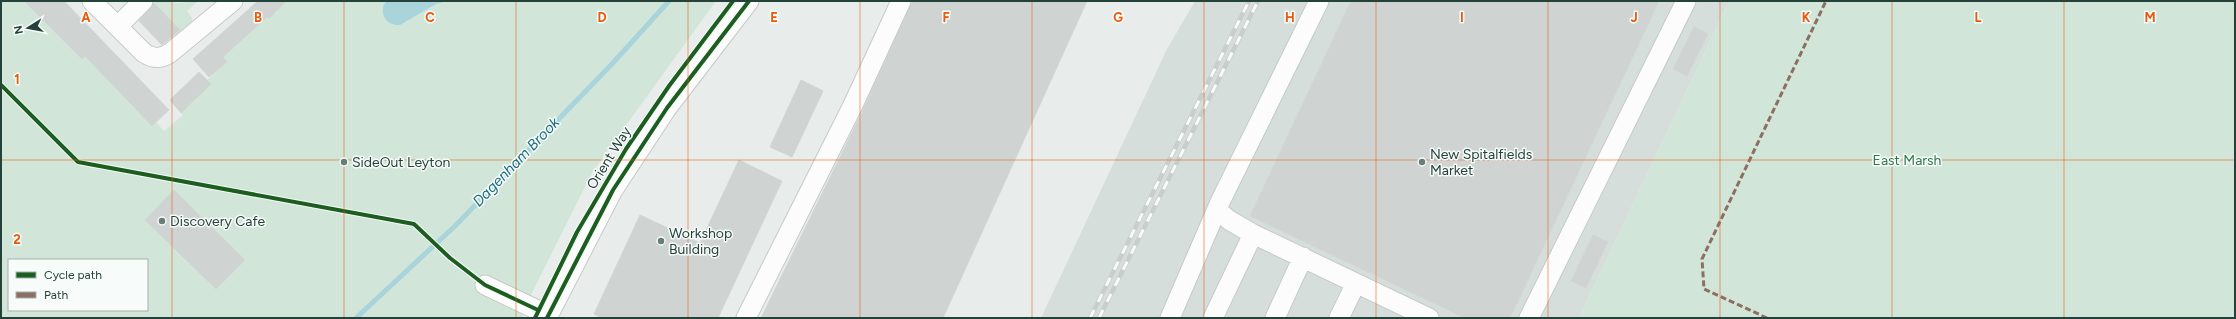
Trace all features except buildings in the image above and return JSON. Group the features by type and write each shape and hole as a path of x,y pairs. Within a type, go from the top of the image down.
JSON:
{"street":[{"path":"92,1 144,53 154,58 160,58 170,53 234,1"},
{"path":"118,26 142,1"},
{"name":"Orient Way","path":"547,316 612,190 667,108 749,1"},
{"path":"746,318 852,105 901,1"},
{"path":"1170,318 1218,211 1220,202 1319,1"},
{"path":"1529,318 1686,1"},
{"path":"1218,211 1229,220 1253,234 1356,283 1403,312 1429,318"},
{"path":"1213,318 1253,234"},
{"path":"1275,318 1303,257"},
{"path":"1339,318 1356,283"},
{"path":"485,285 547,316"}],"shaded area":[{"name":"New Spitalfields Market","path":"1195,1 1729,1 1579,318 1041,318 1167,49"}],"green space":[{"path":"1,1 24,1 82,58 85,56 152,126 156,122 164,131 183,115 181,113 196,99 207,80 227,62 222,56 266,17 269,19 278,11 269,1 716,1 593,171 532,293 522,318 1,318"},
{"path":"156,1 178,3 198,1 187,11 192,18 192,21 181,31 153,3"},
{"name":"East Marsh","path":"1729,1 2235,1 2235,318 1579,318"}],"water":[{"path":"386,1 447,1 436,4 400,25 395,25 387,21 383,14"}],"waterway":[{"name":"Dagenham Brook","path":"356,318 455,226 611,65 669,1"}],"railway":[{"path":"1090,318 1249,1"},
{"path":"1099,318 1258,1"}],"marked path":[{"path":"1767,318 1704,289 1702,259 1826,1"}],"cycle path":[{"path":"535,318 577,232 626,149 669,86 733,1"},
{"path":"547,318 613,190 667,108 749,1"},
{"path":"1,85 78,162 414,224 450,258 485,285 538,310"}],"place":[{"name":"SideOut Leyton","path":"344,162"},
{"name":"New Spitalfields Market","path":"1422,162"},
{"name":"Discovery Cafe","path":"162,221"},
{"name":"Workshop Building","path":"661,241"}]}
